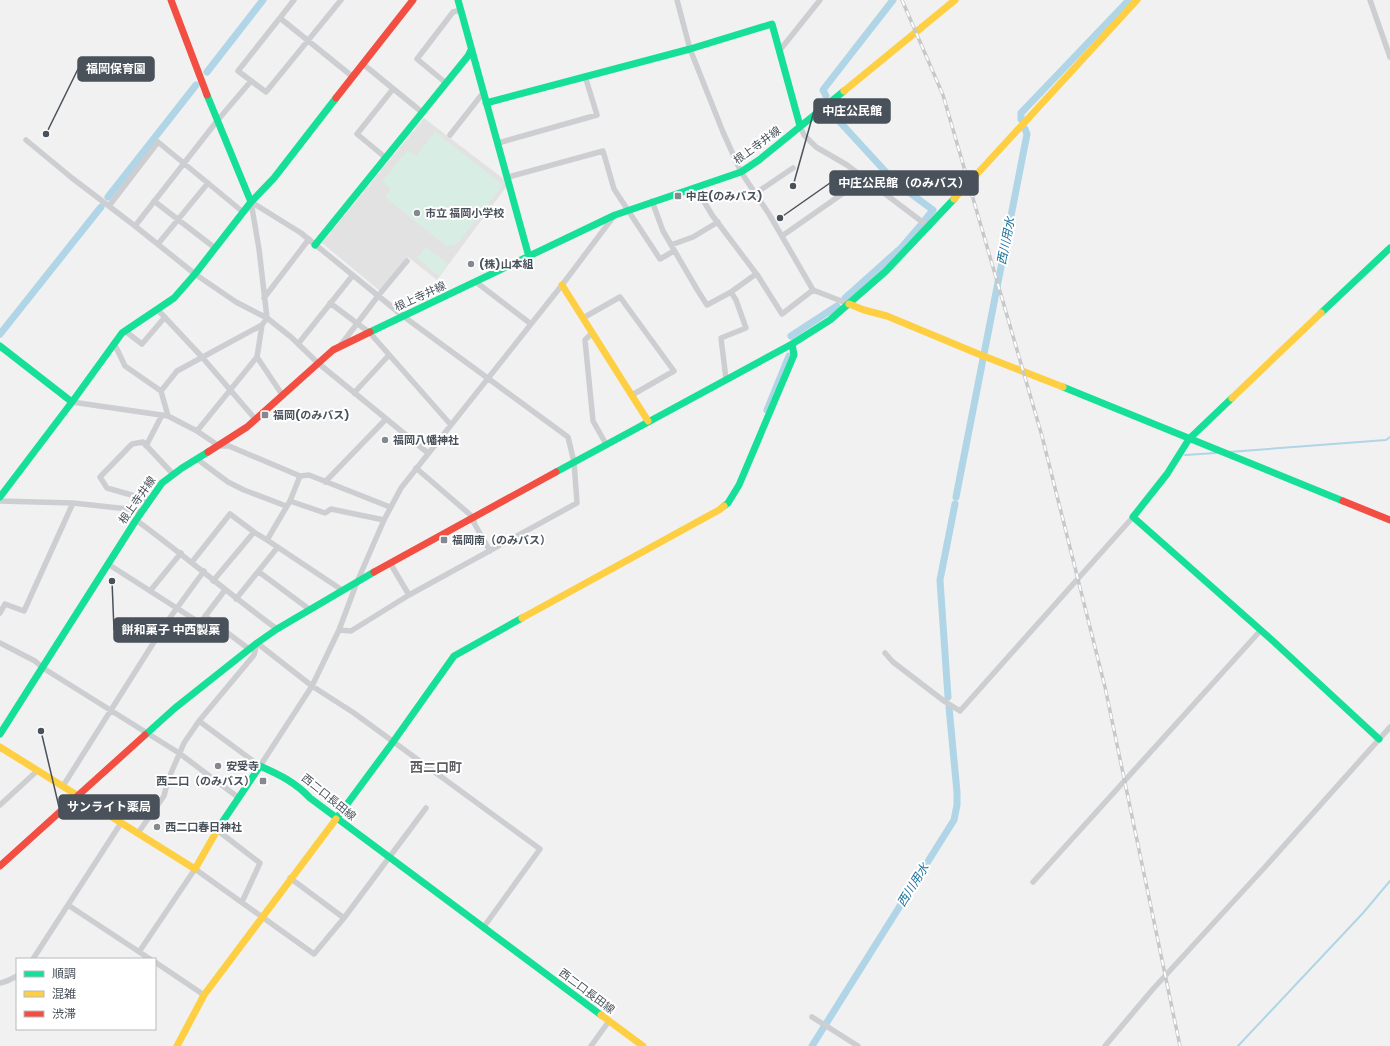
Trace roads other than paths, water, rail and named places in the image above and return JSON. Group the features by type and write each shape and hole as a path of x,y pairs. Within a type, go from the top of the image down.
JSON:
{"street":[{"path":"161,391 176,372 262,325 267,318 259,249 251,202 198,73 171,0"},
{"path":"294,0 238,71 266,92 341,0"},
{"path":"0,496 72,402 114,343 125,331 174,298 195,274 251,202 274,178 413,0"},
{"path":"458,0 529,257"},
{"path":"677,0 690,49 723,132 741,172 756,193 813,290 864,310 887,316 1390,520"},
{"path":"780,50 820,0"},
{"name":"根上寺井線","path":"0,734 141,512 162,483 173,474 247,427 334,350 529,257 615,214 696,188 741,172 750,167 955,0"},
{"path":"0,866 175,708 257,643 308,609 726,378 792,344 830,320 886,271 929,227 1137,0"},
{"path":"1370,0 1390,57"},
{"path":"446,83 417,59 453,12 461,10"},
{"path":"280,18 353,77"},
{"path":"486,103 690,49 772,24 800,126 804,135 816,147 847,165 929,227"},
{"path":"315,245 423,113 468,56 471,50"},
{"path":"363,64 423,113"},
{"path":"498,143 597,115 585,76"},
{"path":"135,226 251,81"},
{"path":"386,158 357,134 393,89"},
{"path":"450,135 484,93"},
{"path":"26,140 195,274 236,302 267,318 318,363 428,453"},
{"path":"109,206 158,142 243,212"},
{"path":"508,177 603,151 614,189 660,259 674,251"},
{"path":"756,193 793,168"},
{"path":"782,236 865,178"},
{"path":"158,244 208,183"},
{"path":"696,188 782,314 813,290"},
{"path":"154,201 215,248"},
{"path":"652,201 663,231 707,305 731,292 756,274"},
{"path":"251,202 301,233 403,316 568,437 574,462 577,503 409,595 350,631 338,630"},
{"path":"139,952 195,869 217,830 312,686 338,630 384,520 401,488 562,285 615,214"},
{"path":"671,245 693,237 718,222"},
{"path":"264,298 309,239"},
{"path":"885,653 898,666 960,712 1133,517 1167,474 1189,439 1390,248"},
{"path":"338,348 407,261"},
{"path":"298,344 353,275"},
{"path":"476,282 531,324"},
{"path":"562,285 648,421"},
{"path":"726,378 721,338 746,328 736,300 731,292"},
{"path":"583,318 620,297 674,371 632,395"},
{"path":"330,304 370,333 451,425"},
{"path":"157,309 202,357 256,420"},
{"path":"125,331 142,344 165,317"},
{"path":"197,431 257,357 262,325"},
{"path":"592,333 585,340 593,421 606,444"},
{"path":"114,343 125,366 161,391 165,415 146,446"},
{"path":"177,1046 204,995 393,742 454,656 719,510 728,503 739,485 794,355 792,344"},
{"path":"0,346 72,402 165,415 197,431 219,446 229,446 300,476 308,475 390,507"},
{"path":"354,393 389,355"},
{"path":"257,357 283,396"},
{"path":"325,482 386,419"},
{"path":"149,500 107,488 100,477 132,444 143,442 173,474"},
{"path":"197,459 228,482 244,490 286,506"},
{"path":"416,468 474,518 474,523 490,550"},
{"path":"267,540 290,501 300,476"},
{"path":"0,501 73,503 136,510 141,512"},
{"path":"290,501 325,513 331,509 384,520"},
{"path":"0,613 5,604 24,611 73,503"},
{"path":"192,562 230,514 277,548 342,590"},
{"path":"1133,517 1261,630 1379,739"},
{"path":"136,520 181,553 204,571 213,581 277,630"},
{"path":"213,581 254,532"},
{"path":"236,599 277,548"},
{"path":"150,591 181,553"},
{"path":"390,563 409,595"},
{"path":"108,564 200,624 204,616 226,590"},
{"path":"63,786 176,608 204,571"},
{"path":"258,572 308,609"},
{"path":"204,616 249,649"},
{"path":"1033,882 1261,630"},
{"path":"0,643 35,661 43,668 179,753 239,798"},
{"path":"257,643 312,686 354,713 540,849 484,928"},
{"path":"138,833 164,796 168,780 184,743 199,721 254,655 257,643"},
{"path":"199,721 260,766"},
{"path":"1106,1046 1153,990 1390,727"},
{"path":"0,747 195,869 314,954 344,918 426,808"},
{"name":"西二口長田線","path":"260,766 281,775 300,786 310,798 336,818 643,1046"},
{"path":"0,805 37,771"},
{"path":"34,958 121,823"},
{"path":"217,830 260,863 242,902"},
{"path":"290,878 344,918"},
{"path":"68,905 148,958"},
{"path":"156,963 204,995"},
{"path":"0,983 16,976"},
{"path":"812,1017 858,1046"},
{"path":"591,1046 609,1021"}],"waterway":[{"path":"207,72 263,0"},
{"path":"826,96 823,90 893,0"},
{"name":"西川用水","path":"1021,119 1021,113 1129,0"},
{"path":"108,197 196,85"},
{"path":"831,107 839,121 895,182 933,210 925,220"},
{"name":"西川用水","path":"984,354 1027,134 1025,129"},
{"path":"0,334 101,207"},
{"path":"845,298 901,248 920,226"},
{"path":"791,336 837,306"},
{"path":"767,410 789,356"},
{"name":"西川用水","path":"956,497 983,359"},
{"path":"1229,452 1386,440 1390,437"},
{"path":"1185,455 1216,453"},
{"name":"西川用水","path":"948,697 940,580 955,504"},
{"name":"西川用水","path":"812,1046 954,820 957,805 957,792 949,707"},
{"path":"1238,1046 1363,913 1390,881"}],"railway":[{"path":"902,0 943,95 1042,436 1105,687 1180,1046"}],"place":[{"name":"福岡保育園","path":"46,134"},
{"name":"中庄公民館","path":"793,186"},
{"name":"中庄(のみバス)","path":"678,196"},
{"name":"市立 福岡小学校","path":"417,213"},
{"name":"中庄公民館（のみバス）","path":"780,218"},
{"name":"(株)山本組","path":"471,264"},
{"name":"福岡(のみバス)","path":"265,415"},
{"name":"福岡八幡神社","path":"385,440"},
{"name":"福岡南（のみバス）","path":"444,540"},
{"name":"餅和菓子 中西製菓","path":"112,581"},
{"name":"サンライト薬局","path":"41,731"},
{"name":"安受寺","path":"218,766"},
{"name":"西二口（のみバス）","path":"263,781"},
{"name":"西二口春日神社","path":"157,827"}],"district":[{"name":"西二口町","path":"436,767"}]}
